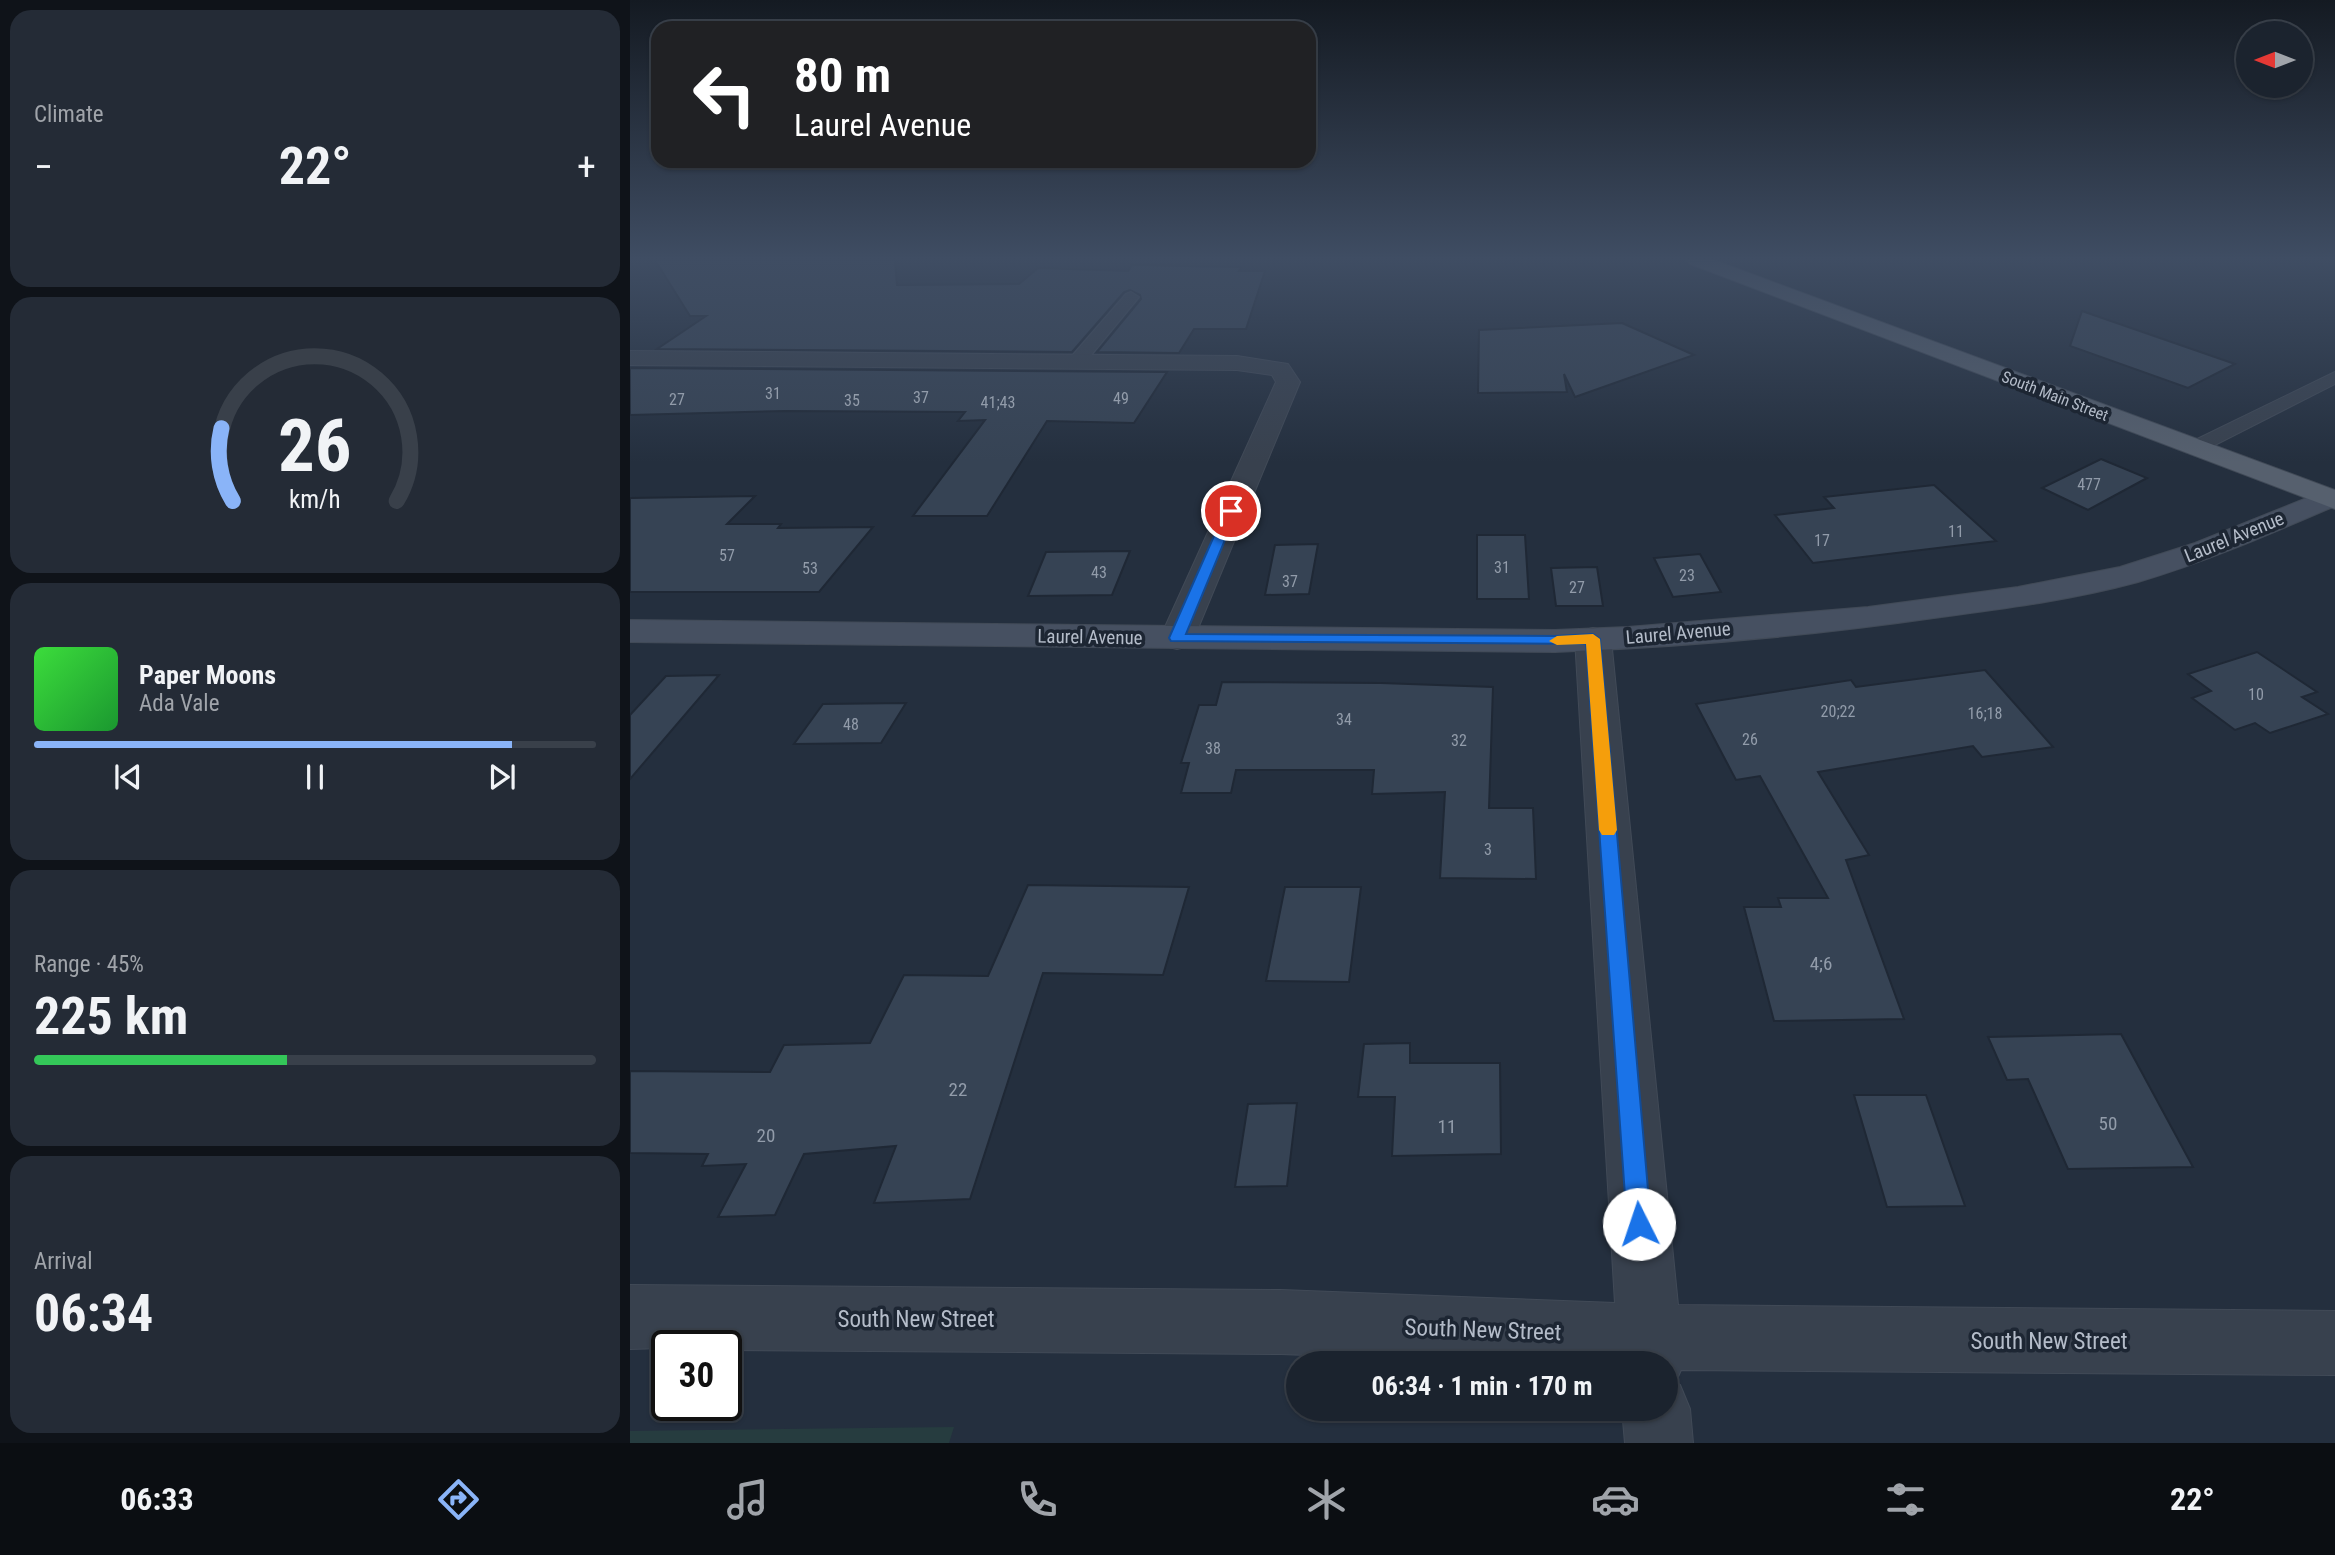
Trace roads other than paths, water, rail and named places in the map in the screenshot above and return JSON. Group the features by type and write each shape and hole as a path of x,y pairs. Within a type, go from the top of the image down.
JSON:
{"main road":[{"name":"South Main Street","path":"1875,327 2332,499"},
{"name":"Laurel Avenue","path":"630,631 1177,638 1541,641 1593,639 1868,617 2018,597 2126,575 2183,558 2332,499"}],"street":[{"path":"630,358 1237,363 1280,370 1288,382 1177,638"},
{"path":"1593,639 1649,1350"},
{"name":"South New Street","path":"630,1317 1281,1322 1649,1350 1745,1340 2335,1343"},
{"path":"1657,1421 1659,1443"}],"lane":[{"path":"1077,361 1105,327"},
{"path":"2194,448 2335,377"},
{"path":"2315,387 2335,393"}]}
